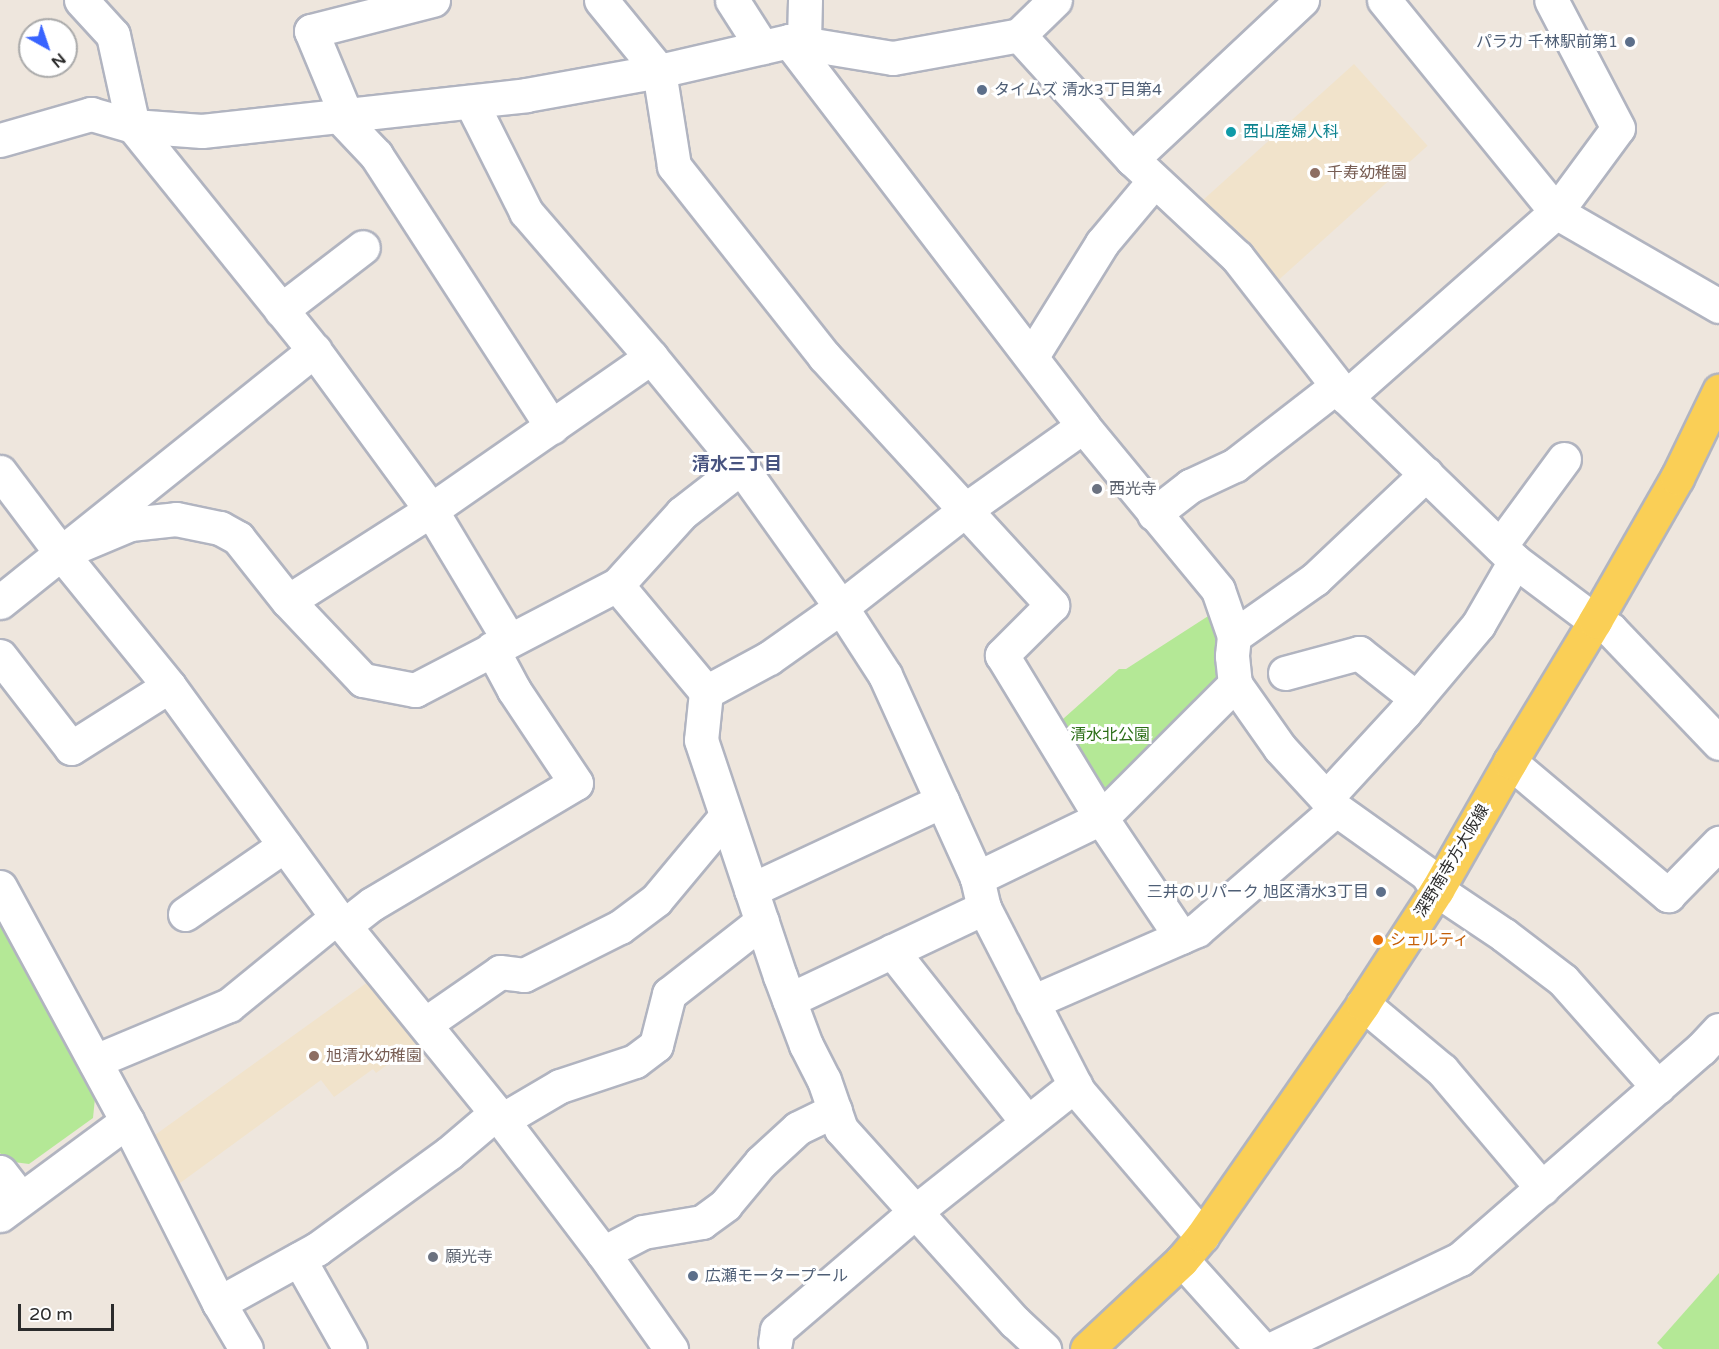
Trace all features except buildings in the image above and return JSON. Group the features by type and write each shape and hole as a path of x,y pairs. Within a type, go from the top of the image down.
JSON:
{"main road":[{"name":"深野南寺方大阪線","path":"1087,1349 1192,1248 1363,1004 1437,890 1510,762 1596,621 1677,478 1719,392"}],"street":[{"path":"81,0 114,35 134,126 314,350 431,510 500,645 520,699 576,783 341,921 229,1005 95,1061"},
{"path":"433,0 311,31 342,115 376,155 552,427"},
{"path":"601,0 659,71 674,166 824,356 1052,605 1002,655 1101,819 1181,937"},
{"path":"732,0 785,43 1032,356 1083,426 1218,590 1234,636 1232,656 1235,684 1280,748 1331,803 1427,874 1437,890 1504,934 1563,980 1658,1086"},
{"path":"785,43 805,0"},
{"path":"0,140 92,114 134,126 202,131 471,102 526,95 659,71 785,43 893,58 1019,34 1055,0"},
{"path":"1032,356 1102,243 1143,170 1302,0"},
{"path":"1384,0 1556,212 1719,306"},
{"path":"1154,514 1190,486 1236,465 1342,391 1556,212 1618,128 1551,0"},
{"path":"1019,34 1143,170 1237,258 1342,391 1508,553 1611,630 1719,743"},
{"path":"471,102 526,212 651,357 741,467 841,607 885,675 942,801 980,893 1032,1002 1075,1084 1262,1349"},
{"path":"281,310 363,247"},
{"path":"0,602 314,350"},
{"path":"288,601 431,510 651,357"},
{"path":"706,692 769,658 841,607 965,510 1083,426"},
{"path":"1032,1002 1197,930 1331,803 1478,625 1508,553 1564,459"},
{"path":"61,553 130,524 176,519 220,528 238,538 288,601 363,680 415,690 617,585 682,513 741,467"},
{"path":"0,472 61,553 169,686 341,921 499,1116 603,1253 671,1349"},
{"path":"1234,636 1315,579 1426,474"},
{"path":"617,585 706,692 700,740 789,1000 841,1128 1014,1322 1044,1349"},
{"path":"1284,673 1359,653 1416,698"},
{"path":"0,656 71,748 169,686"},
{"path":"789,1000 892,951 980,893 1101,819 1235,684"},
{"path":"1510,762 1668,895 1719,843"},
{"path":"751,890 942,801"},
{"path":"425,1024 500,972 524,975 620,927 656,900 726,816"},
{"path":"185,914 285,845"},
{"path":"0,887 127,1121 241,1347"},
{"path":"219,1303 299,1259 499,1116 560,1086 635,1061 656,1045 669,994 762,921"},
{"path":"892,951 1028,1122"},
{"path":"1363,1004 1442,1070 1542,1188"},
{"path":"1272,1349 1460,1259 1658,1086 1713,1049"},
{"path":"774,1347 777,1330 916,1210 1075,1084"},
{"path":"603,1253 643,1232 702,1222 724,1205 761,1162 798,1128 835,1110"},
{"path":"0,1172 10,1207 127,1121"},
{"path":"299,1259 350,1349"}],"shaded area":[{"name":"千寿幼稚園","path":"1354,64 1428,146 1275,283 1202,201"},
{"path":"372,979 418,1042 376,1073 373,1069 334,1097 321,1080 180,1183 148,1140"}],"green space":[{"name":"清水北公園","path":"1216,611 1226,685 1107,800 1054,727 1119,669 1126,669"},
{"path":"0,908 95,1098 93,1118 29,1164 6,1161 0,1153"},
{"path":"1719,1273 1719,1349 1663,1349 1657,1343"}],"place":[{"name":"パラカ 千林駅前第1","path":"1630,42"},
{"name":"タイムズ 清水3丁目第4","path":"982,90"},
{"name":"西山産婦人科","path":"1231,132"},
{"name":"千寿幼稚園","path":"1315,173"},
{"name":"西光寺","path":"1097,489"},
{"name":"三井のリパーク 旭区清水3丁目","path":"1381,892"},
{"name":"シェルティ","path":"1378,940"},
{"name":"旭清水幼稚園","path":"314,1056"},
{"name":"願光寺","path":"433,1257"},
{"name":"広瀬モータープール","path":"693,1276"}],"district":[{"name":"清水三丁目","path":"737,464"}]}
